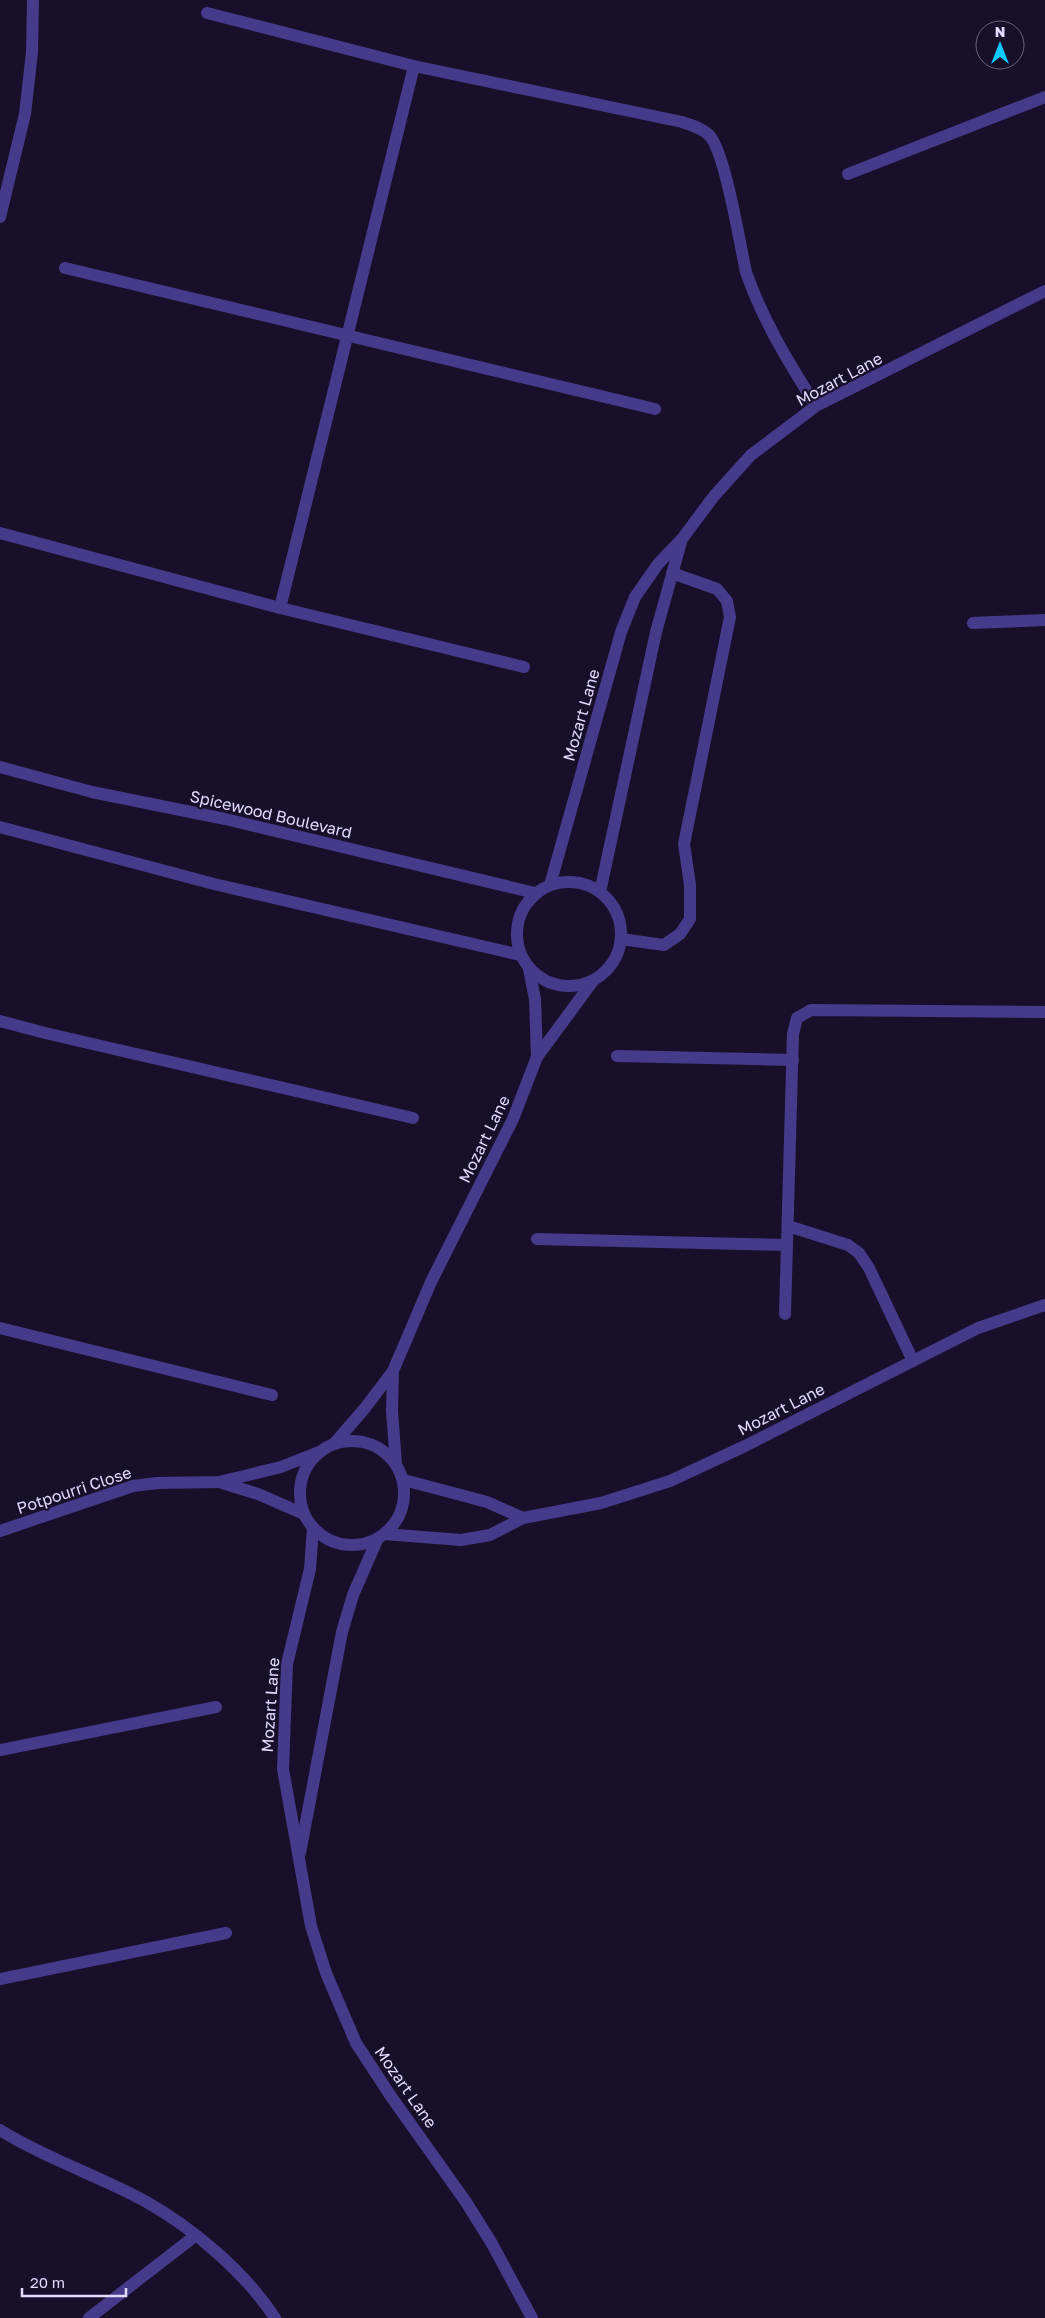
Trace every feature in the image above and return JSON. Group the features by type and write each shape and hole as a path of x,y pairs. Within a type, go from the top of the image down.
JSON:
{"street":[{"path":"0,217 25,114 32,52 33,0"},
{"path":"207,13 414,66 682,122 709,134 715,143 722,162 746,272 752,289 774,339 816,406"},
{"path":"280,608 414,66"},
{"path":"848,174 1045,97"},
{"path":"65,268 346,337 655,409"},
{"name":"Mozart Lane","path":"550,885 621,632 640,589 658,564 682,539 714,496 751,455 816,406 1045,291"},
{"path":"0,533 280,608 524,667"},
{"name":"Mozart Lane","path":"600,892 656,632 682,539"},
{"path":"622,939 664,945 680,934 690,919 690,885 684,844 730,617 728,601 716,589 672,573"},
{"path":"973,623 1045,620"},
{"name":"Spicewood Boulevard","path":"0,767 92,792 225,819 535,893"},
{"path":"0,828 214,884 520,955"},
{"path":"537,1057 593,981 607,970 617,956 622,939 620,921 612,905 600,892 584,884 567,882 550,885 535,893 524,906 518,922 516,939 520,955 530,969 542,980 558,986 576,986 593,981"},
{"path":"530,969 535,999 537,1057"},
{"path":"785,1314 794,1034 797,1018 811,1010 1045,1012"},
{"path":"0,1021 44,1033 413,1118"},
{"path":"617,1056 793,1060"},
{"name":"Mozart Lane","path":"334,1444 365,1408 393,1370 425,1294 513,1119 537,1057"},
{"path":"788,1226 848,1245 860,1253 913,1361"},
{"path":"537,1239 787,1245"},
{"name":"Mozart Lane","path":"299,1855 342,1632 353,1595 380,1537 461,1540 490,1535 523,1518 601,1503 670,1481 745,1446 978,1328 1045,1305"},
{"path":"0,1328 272,1395"},
{"name":"Mozart Lane","path":"393,1370 392,1411 396,1464"},
{"path":"351,1441 368,1443 384,1451 396,1464 404,1480 405,1498 400,1514 391,1529 380,1537 360,1545 342,1545 326,1539 313,1528 304,1514 300,1498 301,1481 308,1465 320,1452 334,1444 351,1441"},
{"name":"Potpourri Close","path":"0,1531 133,1486 157,1483 219,1482 281,1467 320,1452"},
{"path":"404,1480 487,1502 523,1518"},
{"name":"Potpourri Close","path":"219,1482 258,1494 304,1514"},
{"name":"Mozart Lane","path":"313,1528 310,1569 287,1664 284,1693 284,1786 299,1855 311,1926 326,1973 356,2043 390,2095 466,2202 491,2242 532,2318"},
{"path":"0,1750 216,1707"},
{"path":"0,1979 226,1933"},
{"path":"0,2130 144,2201 195,2236 246,2279 275,2318"},
{"path":"89,2318 195,2236"}]}
